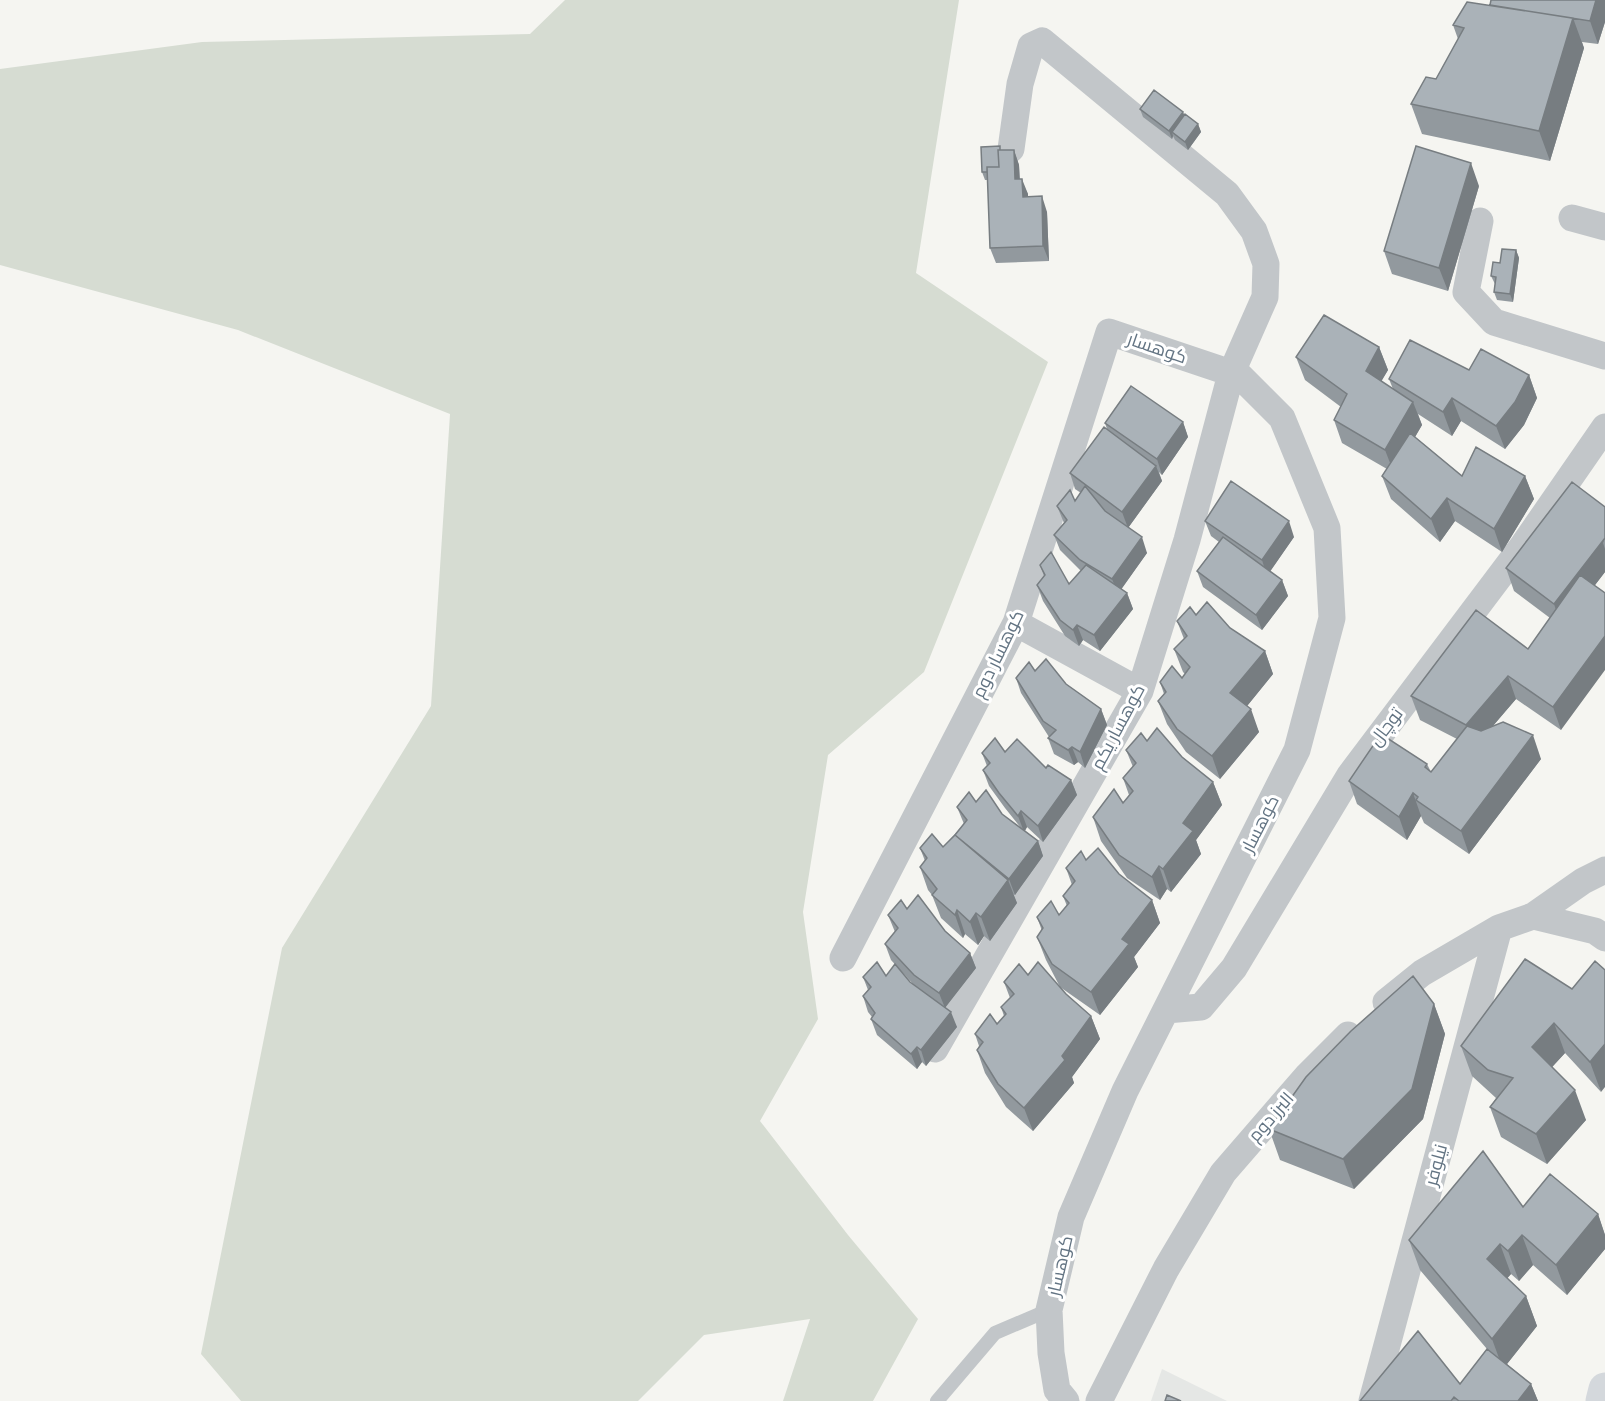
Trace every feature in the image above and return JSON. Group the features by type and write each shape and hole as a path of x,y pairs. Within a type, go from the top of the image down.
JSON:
{"main road":[{"path":"1602,1401 1605,1389"}],"street":[{"name":"کوهسار یکم","path":"934,1050 1140,691 1187,540 1232,374 1265,297 1266,264 1254,231 1227,194 1042,41 1031,46 1020,84 1011,149"},
{"path":"1572,218 1605,227"},
{"path":"1480,221 1466,292 1494,322 1605,356"},
{"name":"کوهسار","path":"1066,1401 1057,1390 1051,1353 1049,1310 1071,1217 1125,1091 1297,750 1332,618 1327,528 1282,418 1240,376 1109,332"},
{"name":"کوهسار دوم","path":"843,958 1016,623 1109,332"},
{"name":"توچال","path":"1166,1010 1201,1007 1234,968 1350,775 1524,544 1605,427"},
{"path":"1016,623 1140,691"},
{"name":"البرز دوم","path":"1098,1401 1166,1269 1223,1173 1307,1076 1361,1022 1422,973 1499,928 1533,916 1598,875"},
{"path":"1533,916 1595,931 1605,938"},
{"name":"نیلوفر","path":"1372,1401 1499,928"}],"lane":[{"path":"937,1401 995,1333 1049,1310"}],"shaded area":[{"path":"565,0 959,0 916,273 1048,362 924,672 828,755 803,912 818,1019 760,1121 848,1235 918,1319 873,1401 783,1401 810,1319 704,1335 638,1401 241,1401 201,1354 282,948 431,706 450,414 238,330 0,265 0,69 202,42 530,34"},
{"path":"1162,1369 1227,1401 1151,1401"}],"building":[{"path":"1491,0 1596,0 1590,21 1490,5"},
{"path":"1467,2 1573,18 1539,131 1411,104 1426,77 1436,79 1464,28 1453,25"},
{"path":"1154,90 1183,112 1169,131 1140,109"},
{"path":"1185,114 1198,124 1185,142 1172,132"},
{"path":"1000,146 998,150 999,167 987,167 987,172 982,172 981,147"},
{"path":"1416,146 1471,163 1439,268 1384,251"},
{"path":"998,150 1014,150 1015,179 1022,179 1023,197 1042,196 1043,246 990,248 987,167 999,167"},
{"path":"1502,249 1516,250 1510,294 1494,292 1496,277 1491,276 1493,262 1500,263"},
{"path":"1324,315 1379,347 1366,371 1413,402 1385,450 1334,420 1347,394 1296,357"},
{"path":"1410,340 1469,370 1481,349 1529,375 1515,402 1496,426 1452,398 1443,412 1389,379"},
{"path":"1131,386 1183,422 1157,459 1105,423"},
{"path":"1104,427 1156,466 1122,512 1070,473"},
{"path":"1410,433 1462,476 1476,447 1525,476 1494,529 1447,498 1431,519 1382,476"},
{"path":"1231,481 1289,521 1262,560 1205,521"},
{"path":"1572,482 1605,507 1605,538 1554,604 1506,568"},
{"path":"1085,486 1105,511 1142,537 1112,579 1080,560 1054,535 1067,520 1057,506 1070,490 1075,501"},
{"path":"1223,537 1282,580 1256,615 1197,571"},
{"path":"1051,552 1069,584 1086,565 1127,593 1094,635 1077,625 1073,630 1060,620 1037,585 1045,575 1040,565"},
{"path":"1580,575 1605,593 1605,636 1553,707 1508,676 1466,725 1411,696 1476,610 1528,649"},
{"path":"1207,602 1230,628 1265,651 1230,693 1251,709 1212,756 1177,729 1158,701 1166,692 1160,682 1172,666 1182,678 1190,667 1174,649 1187,636 1177,621 1190,607 1196,615"},
{"path":"1046,659 1066,684 1101,709 1080,752 1072,747 1068,750 1048,738 1056,730 1043,721 1016,678 1029,662 1035,671"},
{"path":"1503,722 1533,735 1461,831 1416,800 1418,797 1413,793 1399,817 1349,781 1381,734 1427,764 1425,767 1431,772 1467,726 1481,731"},
{"path":"1157,728 1182,757 1213,782 1183,823 1193,831 1163,869 1159,866 1152,877 1119,855 1093,817 1114,789 1123,803 1133,791 1123,778 1136,763 1126,750 1141,733 1147,741"},
{"path":"995,738 1005,752 1017,739 1046,768 1048,765 1071,780 1038,826 1021,811 1018,816 983,770 990,763 982,753"},
{"path":"986,790 1002,814 1038,841 1009,879 955,835 967,820 957,807 969,792 976,802"},
{"path":"932,834 943,847 955,835 1008,880 981,917 976,913 970,922 957,910 955,915 932,895 937,889 920,867 927,858 920,848"},
{"path":"1098,848 1119,874 1152,900 1122,939 1129,944 1091,992 1052,964 1037,937 1043,928 1037,917 1051,901 1059,915 1069,903 1063,896 1075,881 1066,868 1081,851 1086,860"},
{"path":"918,895 945,931 970,953 939,993 914,975 885,944 898,928 888,915 901,900 907,909"},
{"path":"1525,959 1572,989 1595,961 1605,970 1605,1044 1590,1062 1554,1023 1532,1047 1575,1090 1536,1134 1490,1107 1513,1078 1488,1070 1461,1046"},
{"path":"877,962 886,976 895,964 910,982 951,1012 921,1050 917,1047 911,1054 871,1019 875,1013 863,996 871,987 863,977"},
{"path":"1038,962 1066,994 1091,1016 1062,1056 1065,1060 1024,1108 998,1084 977,1050 983,1042 975,1034 990,1014 997,1024 1006,1014 1001,1007 1014,994 1004,982 1019,964 1028,975"},
{"path":"1413,976 1434,1004 1412,1089 1343,1159 1269,1129 1306,1077 1351,1031"},
{"path":"1483,1151 1523,1207 1550,1174 1598,1214 1556,1265 1522,1235 1508,1251 1500,1244 1487,1259 1526,1296 1492,1339 1409,1240"},
{"path":"1418,1331 1460,1384 1487,1349 1531,1384 1518,1401 1459,1401 1454,1397 1451,1401 1360,1401"},
{"path":"1167,1395 1181,1401 1165,1401"}]}
